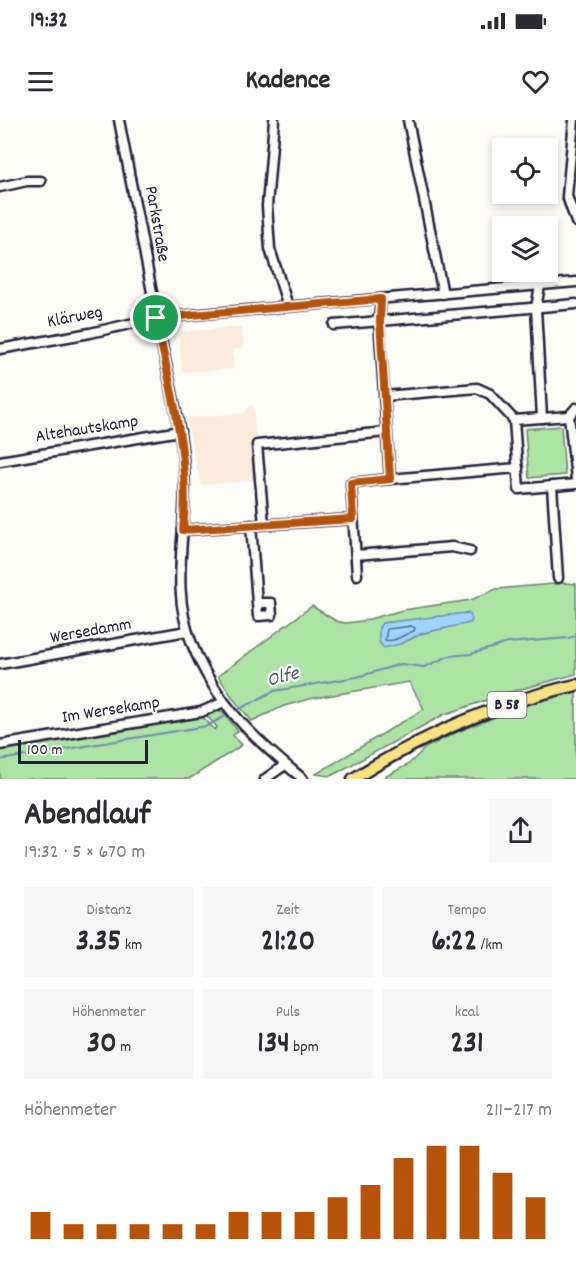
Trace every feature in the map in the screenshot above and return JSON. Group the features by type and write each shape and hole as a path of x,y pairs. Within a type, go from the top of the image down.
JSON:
{"main road":[{"name":"B 58","path":"353,779 441,730 509,704 576,685"}],"street":[{"name":"Parkstraße","path":"119,120 156,318 180,431 185,470 185,509 179,565 181,600 188,631 201,664 232,713 247,730 303,779"},
{"path":"274,120 267,206 270,249 288,306"},
{"path":"408,120 442,294"},
{"path":"574,120 567,192 576,222"},
{"path":"0,187 27,181 41,181"},
{"name":"Klärweg","path":"0,349 90,333 156,318 576,282"},
{"path":"540,286 536,308 542,418"},
{"path":"525,287 536,308"},
{"path":"381,299 380,321 390,479"},
{"path":"334,325 576,304"},
{"path":"385,396 477,388 490,394 514,420 519,489 576,484"},
{"path":"576,408 570,416 576,479"},
{"path":"514,420 570,416"},
{"name":"Altehautskamp","path":"0,461 180,431"},
{"path":"264,524 257,445 386,432"},
{"path":"357,575 351,483 518,468"},
{"path":"552,486 558,579"},
{"path":"183,530 353,519"},
{"path":"251,525 257,603"},
{"path":"356,555 452,547 461,547 470,551"},
{"name":"Wersedamm","path":"0,663 188,631"},
{"name":"Im Wersekamp","path":"0,745 201,712 224,702"},
{"path":"265,779 285,765"}],"shaded area":[{"path":"242,327 244,348 232,349 234,369 182,372 179,332"},
{"path":"253,403 259,480 201,485 186,418 244,413"}],"green space":[{"path":"561,426 565,475 529,478 525,429"},
{"path":"576,584 576,674 507,693 443,715 331,776 316,774 424,709 409,682 309,699 284,706 252,721 218,676 312,606 336,621 345,623 403,610 471,600 496,589","holes":["467,613 451,626 423,633 400,644 406,621"]},
{"path":"576,692 576,779 381,779 409,764 425,748 457,732 529,704"},
{"path":"218,710 223,712 238,731 233,735 242,745 189,779 0,779 0,750 202,716 215,730 217,727 206,715"}],"water":[{"path":"470,614 472,620 470,623 423,633 400,644 384,648 379,642 379,628 382,623"}],"waterway":[{"name":"Olfe","path":"234,712 274,691 357,677 401,664 424,667 449,656 471,654 508,643 576,636"},
{"name":"Olfe","path":"0,760 207,726 229,714"}],"route":[{"path":"381,299 380,321 390,479 351,483 353,519 183,530 185,470 180,431 156,318 381,299"}]}
